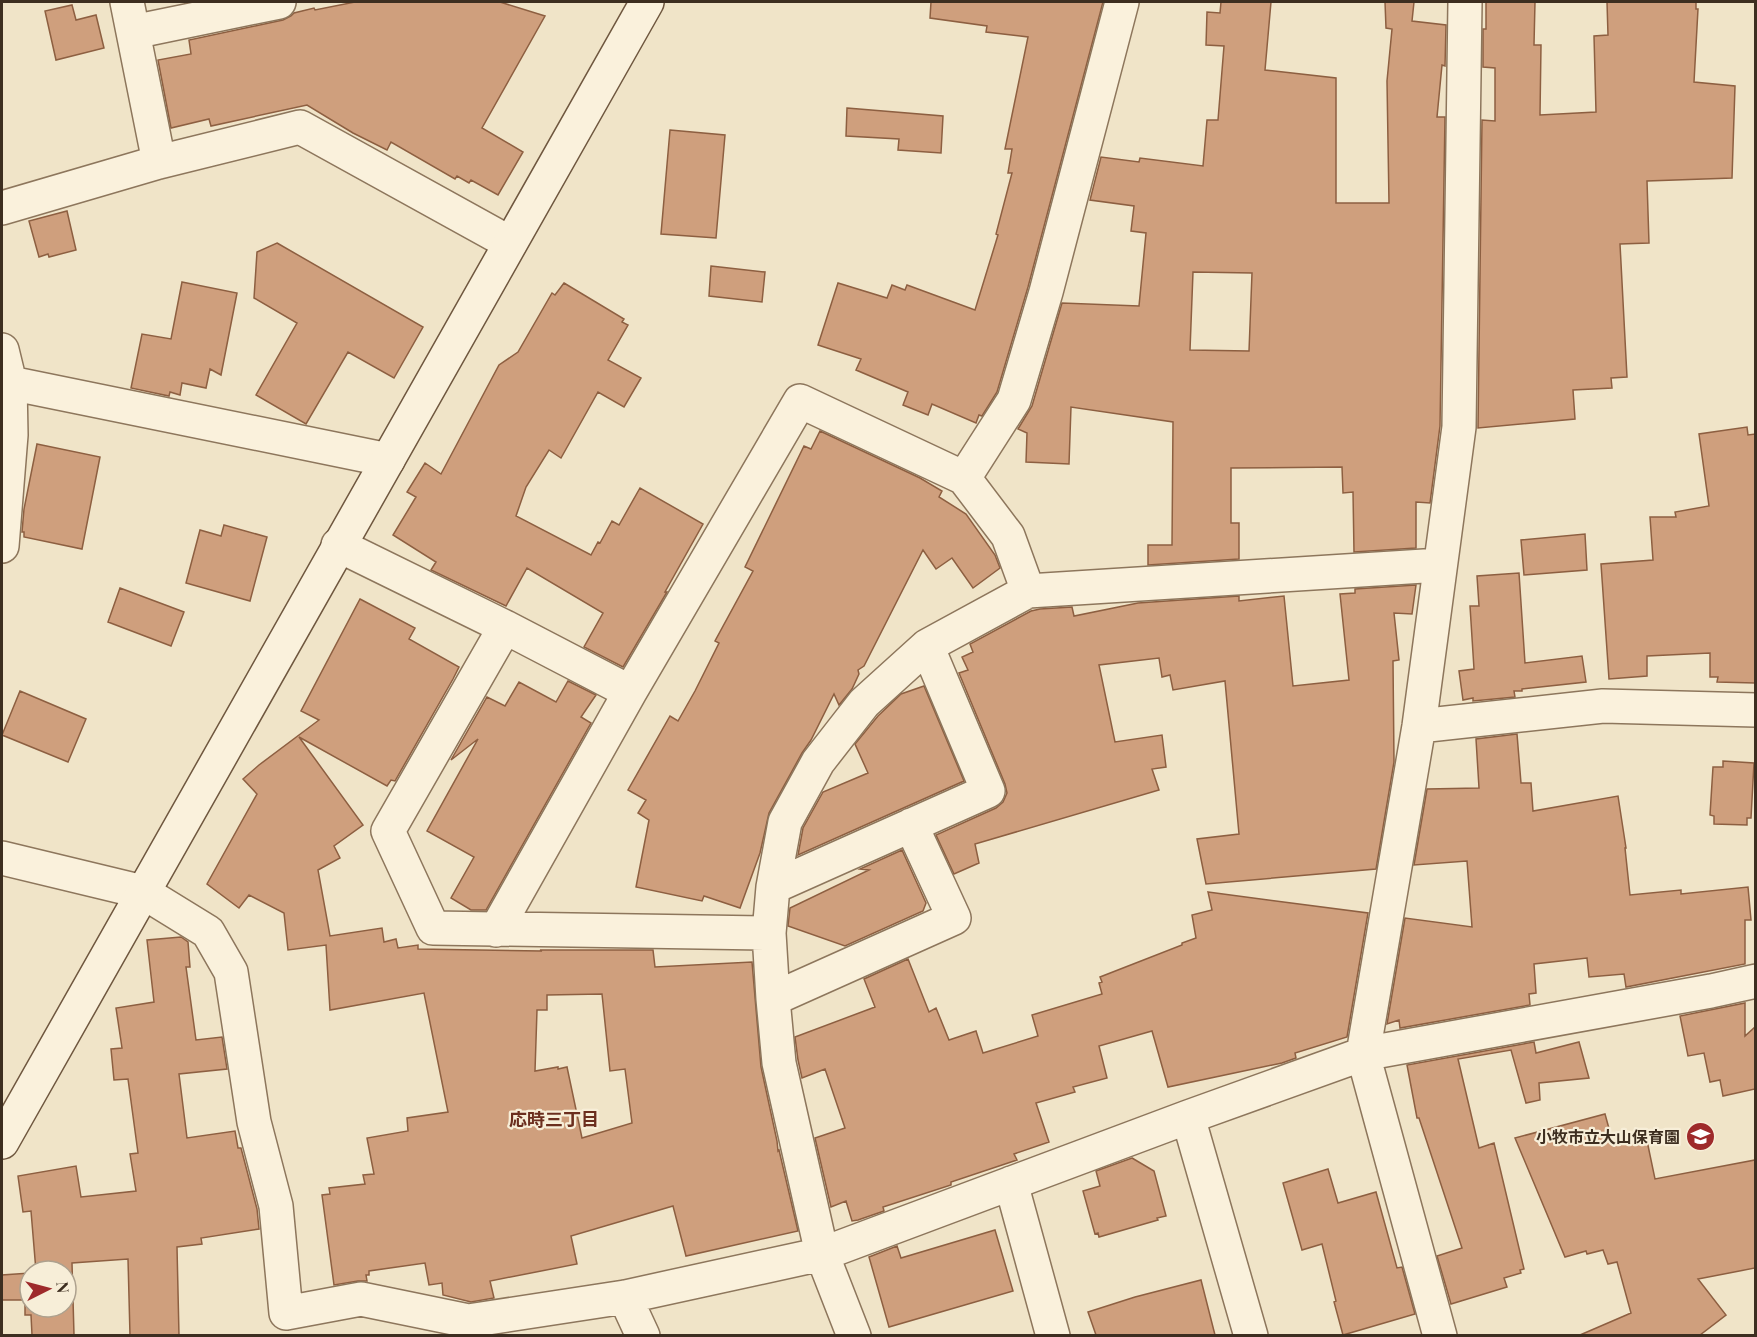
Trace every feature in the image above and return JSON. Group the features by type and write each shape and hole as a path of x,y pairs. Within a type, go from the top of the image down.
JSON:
{"street":[{"path":"159,162 130,17 279,2"},
{"path":"2,1142 647,2"},
{"path":"964,478 1014,399 1046,292 1122,2"},
{"path":"1440,1335 1362,1054 1419,726 1459,427 1465,2"},
{"path":"2,208 159,162 300,127 510,243"},
{"path":"2,350 10,383 11,435 2,546"},
{"path":"10,383 388,460"},
{"path":"496,930 630,692 800,401 964,478 1008,536 1028,591"},
{"path":"338,545 505,627 630,692"},
{"path":"854,1335 822,1254 779,1064 773,999 769,933 772,886 785,822 818,762 864,703 927,646 1028,591 1440,565"},
{"path":"505,627 388,831 433,928 769,933"},
{"path":"772,886 988,791 927,646"},
{"path":"1419,726 1603,706 1755,710"},
{"path":"773,999 954,918 911,825"},
{"path":"2,858 143,892 208,932 231,972 254,1122 276,1206 286,1324 361,1299 468,1321 625,1298 822,1254 1362,1054 1755,981"},
{"path":"1188,1117 1251,1335"},
{"path":"1011,1184 1053,1335"},
{"path":"625,1298 643,1335"}],"building":[{"path":"355,2 500,2 545,16 482,128 523,152 498,195 471,180 469,183 457,176 455,179 391,142 387,150 353,133 307,105 211,126 209,119 171,128 158,60 191,54 189,40 283,20 294,13 314,8 315,10"},
{"path":"931,2 1103,2 1028,287 997,392 982,416 979,415 976,423 932,404 928,415 903,405 908,392 856,370 861,359 818,345 838,283 887,298 892,285 905,290 907,285 975,310 998,235 996,234 1012,173 1008,173 1012,149 1005,149 1028,37 986,32 987,26 930,18"},
{"path":"1221,2 1271,2 1265,70 1336,78 1336,203 1389,203 1387,81 1392,29 1386,28 1385,2 1414,2 1412,21 1446,25 1445,66 1442,65 1437,117 1445,117 1440,426 1430,503 1416,502 1416,548 1354,552 1353,492 1343,493 1342,467 1231,468 1231,523 1239,523 1239,559 1148,565 1148,545 1172,545 1173,422 1071,407 1069,464 1026,462 1027,433 1018,429 1032,406 1062,303 1139,306 1146,233 1131,231 1134,206 1090,200 1101,157 1139,162 1140,158 1203,166 1207,120 1218,120 1224,46 1206,45 1207,12 1220,13","holes":["1193,272 1252,273 1249,351 1190,350"]},
{"path":"1486,2 1535,2 1534,45 1541,45 1540,115 1596,112 1594,36 1608,35 1607,2 1696,2 1696,9 1698,9 1694,82 1735,86 1732,178 1647,181 1649,243 1620,244 1627,377 1611,378 1612,388 1573,390 1575,419 1478,428 1482,120 1495,121 1495,68 1483,67"},
{"path":"72,5 76,20 96,15 104,48 56,60 45,11"},
{"path":"847,108 943,116 941,153 898,150 899,139 846,136"},
{"path":"670,130 725,135 716,238 661,234"},
{"path":"67,211 76,250 49,257 48,254 39,257 29,221"},
{"path":"277,243 423,327 394,378 348,352 306,424 256,395 297,323 254,298 257,252"},
{"path":"711,266 765,272 762,302 709,296"},
{"path":"182,282 237,293 221,375 210,369 206,388 182,383 180,395 170,392 169,396 131,388 142,334 171,339"},
{"path":"564,283 624,319 622,322 628,325 608,360 641,378 624,407 598,392 561,458 549,450 526,487 516,516 591,555 612,521 619,525 640,488 703,524 623,667 584,647 603,613 527,568 506,606 431,570 436,562 393,535 416,497 407,492 425,463 441,474 499,365 518,352 552,293 555,295"},
{"path":"1747,427 1748,435 1755,434 1755,683 1717,682 1718,677 1710,677 1710,653 1647,656 1647,676 1609,679 1601,564 1653,560 1650,517 1676,517 1675,512 1709,506 1699,434"},
{"path":"820,431 920,478 942,491 939,497 966,514 995,555 1000,568 973,588 952,558 936,569 923,550 864,666 858,670 859,674 852,689 839,705 834,694 811,740 769,813 760,853 740,908 704,896 702,901 636,887 649,820 638,813 646,800 628,790 670,716 678,721 695,691 719,643 715,641 753,571 745,567 804,446 811,449"},
{"path":"37,444 100,457 82,549 24,537 24,532 22,532 24,509"},
{"path":"224,525 267,537 250,601 186,583 200,530 221,536"},
{"path":"1585,534 1587,570 1524,575 1521,540"},
{"path":"1519,573 1525,663 1582,656 1586,682 1522,689 1522,691 1514,691 1515,697 1463,700 1459,671 1474,669 1470,606 1479,606 1477,576"},
{"path":"1416,585 1412,614 1394,613 1399,660 1393,661 1394,762 1376,869 1206,884 1197,839 1239,834 1225,681 1173,690 1170,675 1162,677 1159,658 1099,665 1115,742 1162,735 1166,767 1152,769 1159,790 975,844 979,863 954,874 936,835 996,808 1003,802 1007,793 959,673 968,670 962,657 973,652 970,644 1031,611 1040,609 1072,607 1074,616 1138,603 1239,596 1239,601 1284,596 1293,686 1349,680 1340,594 1355,593 1355,589"},
{"path":"120,588 184,612 171,646 108,622"},
{"path":"360,599 415,628 409,639 459,667 395,781 391,780 387,786 299,737 363,825 334,846 340,858 318,870 330,936 382,928 384,942 396,939 398,948 418,945 418,949 653,950 655,967 752,962 761,1067 778,1151 798,1231 686,1256 673,1206 571,1236 577,1264 490,1281 494,1298 471,1302 443,1295 442,1283 429,1285 425,1263 369,1271 369,1275 366,1275 367,1281 334,1285 322,1195 330,1194 329,1188 365,1184 363,1175 374,1174 367,1138 408,1131 407,1118 448,1112 424,993 330,1010 326,945 288,950 284,913 249,895 239,908 207,884 257,794 243,779 319,720 301,711","holes":["602,994 610,1071 625,1069 632,1123 582,1138 567,1067 535,1071 537,1010 547,1010 547,995"]},
{"path":"568,681 596,695 581,717 591,723 486,910 471,910 451,898 474,857 427,831 478,739 451,760 487,697 505,706 519,682 556,702"},
{"path":"924,686 964,781 798,855 803,828 823,792 868,773 855,744 878,716 901,694"},
{"path":"20,691 86,719 68,762 2,735"},
{"path":"1517,734 1521,783 1531,783 1533,811 1618,796 1630,895 1681,890 1681,894 1748,887 1751,920 1745,920 1745,964 1626,987 1624,974 1589,977 1587,958 1534,964 1536,993 1529,994 1530,1005 1400,1028 1399,1020 1387,1024 1405,918 1472,927 1467,861 1414,865 1427,789 1479,788 1476,739"},
{"path":"1723,761 1754,763 1751,818 1747,818 1747,825 1714,824 1714,816 1710,815 1713,767 1723,767"},
{"path":"902,850 926,903 923,911 845,946 788,926 790,908 869,870 860,869"},
{"path":"1208,892 1368,913 1347,1037 1295,1053 1296,1058 1282,1063 1168,1087 1152,1031 1099,1046 1107,1078 1073,1087 1075,1092 1036,1103 1049,1142 1014,1154 1017,1160 883,1207 884,1211 858,1220 852,1221 846,1201 831,1207 815,1138 845,1128 825,1069 802,1078 795,1037 875,1007 864,979 908,959 929,1012 936,1008 949,1040 976,1031 983,1053 1038,1036 1032,1015 1102,994 1100,977 1196,938 1192,915 1212,910"},
{"path":"181,937 188,942 190,967 186,967 196,1040 222,1037 227,1069 179,1074 187,1138 235,1131 257,1209 259,1229 201,1238 202,1244 177,1247 179,1335 130,1335 128,1259 78,1263 78,1259 35,1259 31,1211 23,1212 18,1176 76,1166 81,1197 136,1191 130,1154 138,1153 128,1079 114,1080 111,1049 122,1048 116,1008 154,1002 147,940"},
{"path":"1745,1003 1745,1036 1755,1027 1755,1089 1723,1096 1720,1080 1710,1082 1704,1053 1688,1056 1680,1016"},
{"path":"1534,1042 1536,1053 1579,1042 1589,1078 1539,1083 1540,1100 1526,1103 1511,1050 1458,1059 1479,1148 1494,1143 1524,1269 1520,1270 1521,1273 1504,1278 1507,1287 1451,1304 1437,1256 1462,1248 1419,1118 1417,1118 1407,1065"},
{"path":"1605,1114 1613,1143 1646,1136 1655,1179 1755,1160 1755,1268 1698,1279 1726,1315 1700,1335 1580,1335 1631,1313 1617,1262 1608,1264 1603,1250 1587,1254 1586,1251 1565,1257 1515,1138"},
{"path":"1132,1158 1154,1171 1166,1216 1099,1237 1098,1233 1095,1234 1083,1191 1100,1186 1096,1171"},
{"path":"1328,1169 1338,1203 1376,1192 1397,1268 1402,1267 1415,1314 1343,1335 1322,1244 1302,1250 1283,1183"},
{"path":"995,1230 1013,1291 889,1327 869,1257 897,1246 901,1258"},
{"path":"18,1274 18,1300 2,1300 2,1275"},
{"path":"1201,1280 1215,1335 1096,1335 1088,1312"},
{"path":"31,1319 74,1319 74,1335 32,1335"}],"place":[{"name":"小牧市立大山保育園","path":"1701,1137"}],"district":[{"name":"応時三丁目","path":"554,1120"}]}
